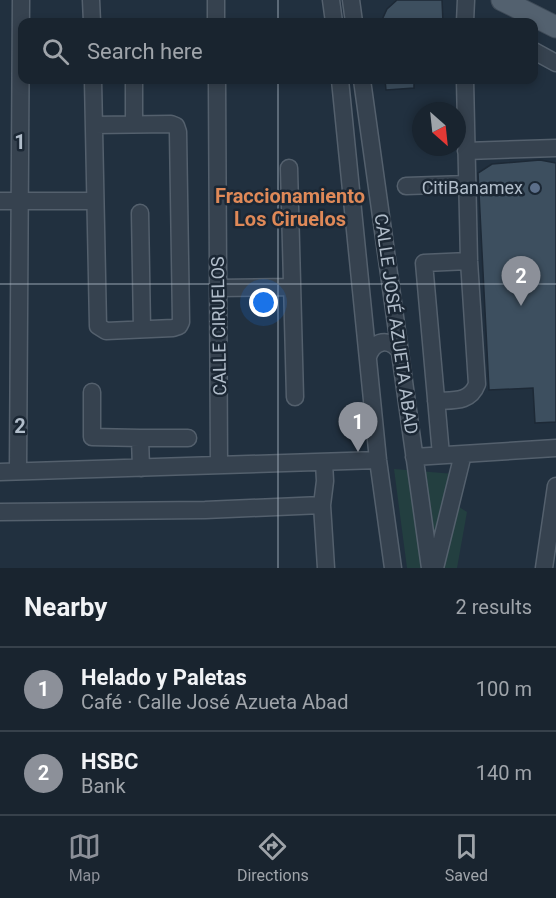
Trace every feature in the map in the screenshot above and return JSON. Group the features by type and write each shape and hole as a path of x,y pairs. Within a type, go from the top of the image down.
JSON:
{"main road":[{"path":"502,0 556,27"}],"street":[{"path":"21,0 21,18"},
{"path":"91,0 92,18"},
{"path":"216,0 216,18"},
{"path":"332,0 334,18"},
{"path":"351,0 353,18"},
{"path":"538,53 556,63"},
{"path":"18,471 20,84"},
{"path":"93,84 98,326 105,331 179,326 181,322 181,205 176,126 171,124 94,125"},
{"path":"134,84 134,124"},
{"name":"CALLE CIRUELOS","path":"217,84 219,465"},
{"name":"CALLE JOSÉ AZUETA ABAD","path":"340,84 378,460 393,568"},
{"name":"CALLE JOSÉ AZUETA ABAD","path":"363,84 430,568"},
{"path":"465,84 465,102"},
{"path":"436,402 465,399 474,393 477,384 469,261 466,151 556,148"},
{"path":"289,168 295,397"},
{"path":"406,186 467,184"},
{"path":"0,201 95,201"},
{"path":"140,213 142,329"},
{"path":"441,455 424,263 469,261"},
{"path":"361,272 368,281 373,282 384,278 388,268"},
{"path":"219,288 292,286"},
{"path":"368,357 375,344 382,341 396,346 400,352"},
{"path":"92,392 92,437 188,438"},
{"path":"140,438 141,468"},
{"path":"414,457 556,448"},
{"path":"435,568 463,454"},
{"path":"0,472 378,460"},
{"path":"324,462 325,481 322,505 326,568"},
{"path":"544,568 556,486"},
{"path":"0,512 205,510 322,505"}],"green space":[{"path":"394,469 466,475 459,507 467,512 457,568 407,568"}],"building":[{"path":"397,0 442,0 443,18 383,18 387,9"},
{"path":"385,84 414,84 414,88 386,90"},
{"path":"540,160 556,163 556,422 535,423 533,388 489,390 478,173 492,164"}],"place":[{"name":"CitiBanamex","path":"535,188"},
{"name":"HSBC","path":"521,306"},
{"name":"Helado y Paletas","path":"358,452"}],"district":[{"name":"Fraccionamiento Los Ciruelos","path":"290,208"}]}
